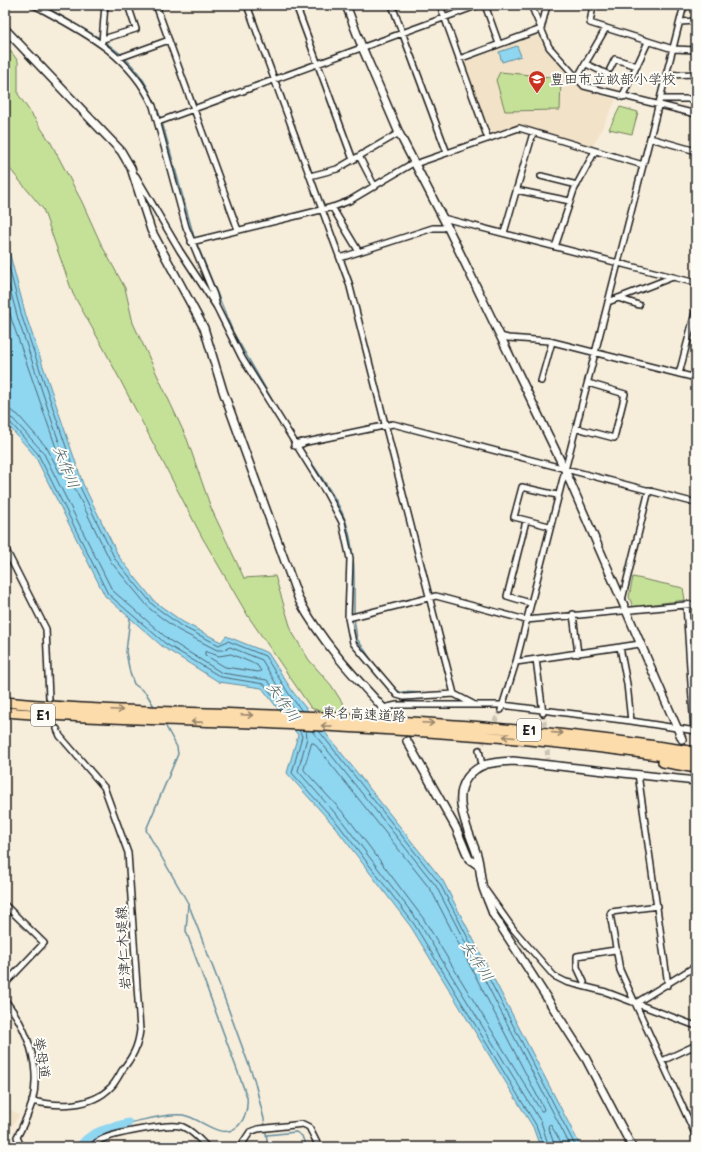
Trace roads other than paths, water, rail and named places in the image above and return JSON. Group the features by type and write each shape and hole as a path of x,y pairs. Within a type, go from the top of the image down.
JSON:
{"highway":[{"name":"東名高速道路","path":"5,702 79,713 483,735 576,744 696,761"},
{"name":"東名高速道路","path":"5,712 361,719 528,730 650,744 696,752"},
{"path":"576,744 696,768"}],"street":[{"path":"34,5 102,42 136,75 145,89 158,122 191,242 214,295 216,306"},
{"path":"102,42 105,5"},
{"path":"102,42 136,30 128,5"},
{"path":"156,5 238,230"},
{"path":"247,5 349,283 454,694"},
{"path":"296,5 353,160"},
{"path":"346,5 362,47 399,133 448,226 566,470 682,739"},
{"path":"392,5 447,153"},
{"path":"440,5 488,139"},
{"path":"158,122 479,5"},
{"path":"485,5 499,44"},
{"path":"532,5 549,47 584,86 622,97 696,114"},
{"path":"541,29 547,5"},
{"path":"593,5 589,21 606,28 673,49 696,50"},
{"path":"501,707 516,662 549,526 557,495 566,470 617,264 661,99 684,5"},
{"path":"680,22 696,21"},
{"path":"5,28 121,151 180,250 216,306 242,358 299,444 342,522 350,559 348,618 353,643 397,695 404,697 454,694 473,704"},
{"path":"577,78 606,28"},
{"path":"459,59 541,29"},
{"path":"119,58 169,40"},
{"path":"622,97 648,42"},
{"path":"586,64 609,72 615,60 637,66"},
{"path":"667,75 696,74"},
{"path":"661,99 696,99"},
{"path":"191,242 332,207 349,201 415,163 519,128 643,165"},
{"path":"310,176 337,169 399,133"},
{"path":"504,234 533,133"},
{"path":"650,138 696,151"},
{"path":"554,247 570,201 595,151"},
{"path":"359,156 375,187"},
{"path":"131,168 151,230 204,328 223,391 299,600 313,625 331,651 385,710 397,705 473,704 631,721 695,731 686,604"},
{"path":"541,176 577,185"},
{"path":"516,190 570,201"},
{"path":"332,207 360,252"},
{"path":"444,218 617,264 696,283"},
{"path":"340,258 433,228 443,228 448,226"},
{"path":"608,302 673,277"},
{"path":"618,298 639,305"},
{"path":"679,374 696,309"},
{"path":"500,336 552,342 696,378"},
{"path":"541,381 552,342"},
{"path":"576,428 614,438 625,394 588,383"},
{"path":"299,444 385,424 393,424 476,444 566,470 696,503"},
{"path":"549,526 514,517 522,487 557,495"},
{"path":"622,600 649,490"},
{"path":"526,521 507,596 530,603"},
{"path":"5,548 46,629 47,688 49,698"},
{"path":"348,618 436,596 526,620 573,614 696,604"},
{"path":"573,614 578,654"},
{"path":"516,662 640,644"},
{"path":"620,647 627,684 631,721"},
{"path":"536,659 543,711"},
{"name":"岩津仁木堤線","path":"32,1101 52,1106 75,1104 97,1097 110,1087 135,1053 139,1043 140,1030 128,853 104,787 60,736 57,729"},
{"path":"406,741 456,828 469,859 479,866"},
{"path":"479,750 482,765"},
{"path":"632,1147 586,1059 493,914 483,887 479,866 464,816 461,795 466,780 474,770 482,765 492,762 548,762 696,781"},
{"path":"638,774 668,984"},
{"path":"483,887 491,896 514,930 549,972 566,982 606,992 696,1026"},
{"path":"5,906 44,943 5,984"},
{"path":"658,906 611,912 615,950 620,970 696,1136"},
{"path":"584,982 577,967 576,956 615,950"},
{"path":"636,1003 696,966"},
{"name":"挙母道","path":"5,1000 18,1016 28,1039 35,1078 32,1101 17,1137 21,1147"},
{"path":"662,1061 696,1045"},
{"path":"240,1147 250,1132 258,1129 303,1124 309,1127 319,1147"},
{"path":"92,1147 99,1140 113,1135 172,1125 183,1127 188,1130 207,1147"}],"water":[{"path":"517,46 521,56 502,62 499,52"},
{"name":"矢作川","path":"5,236 26,316 83,484 119,557 155,602 183,622 221,642 226,636 268,653 293,692 443,881 581,1147 540,1147 533,1127 411,927 335,827 287,773 298,735 262,688 219,682 163,647 105,596 35,456 5,422"}],"waterway":[{"path":"42,5 101,39"},
{"path":"104,41 122,55"},
{"path":"125,58 143,79 161,119"},
{"path":"162,122 194,237 233,332 289,429"},
{"path":"300,446 319,473 342,512 346,522 353,556 354,614"},
{"path":"130,618 126,652 130,673 134,684 146,693 155,708"},
{"path":"354,618 357,639 377,668"},
{"path":"396,690 400,692 425,693"},
{"path":"164,723 177,747 178,754 146,830 188,903 217,978 254,1079 264,1119 268,1147"},
{"path":"128,1123 163,1116 183,1115 218,1131 225,1131 232,1130 239,1125 246,1112 247,1097 186,931 188,904"},
{"path":"80,1147 89,1137 101,1131 128,1123"},
{"path":"267,1135 296,1132 302,1136 306,1147"}],"tunnel":[{"path":"491,728 501,710"},
{"path":"387,712 407,741"},
{"path":"543,713 548,759"},
{"path":"53,715 57,729"},
{"path":"479,750 487,735"}],"place":[{"name":"豊田市立畝部小学校","path":"537,94"}]}
